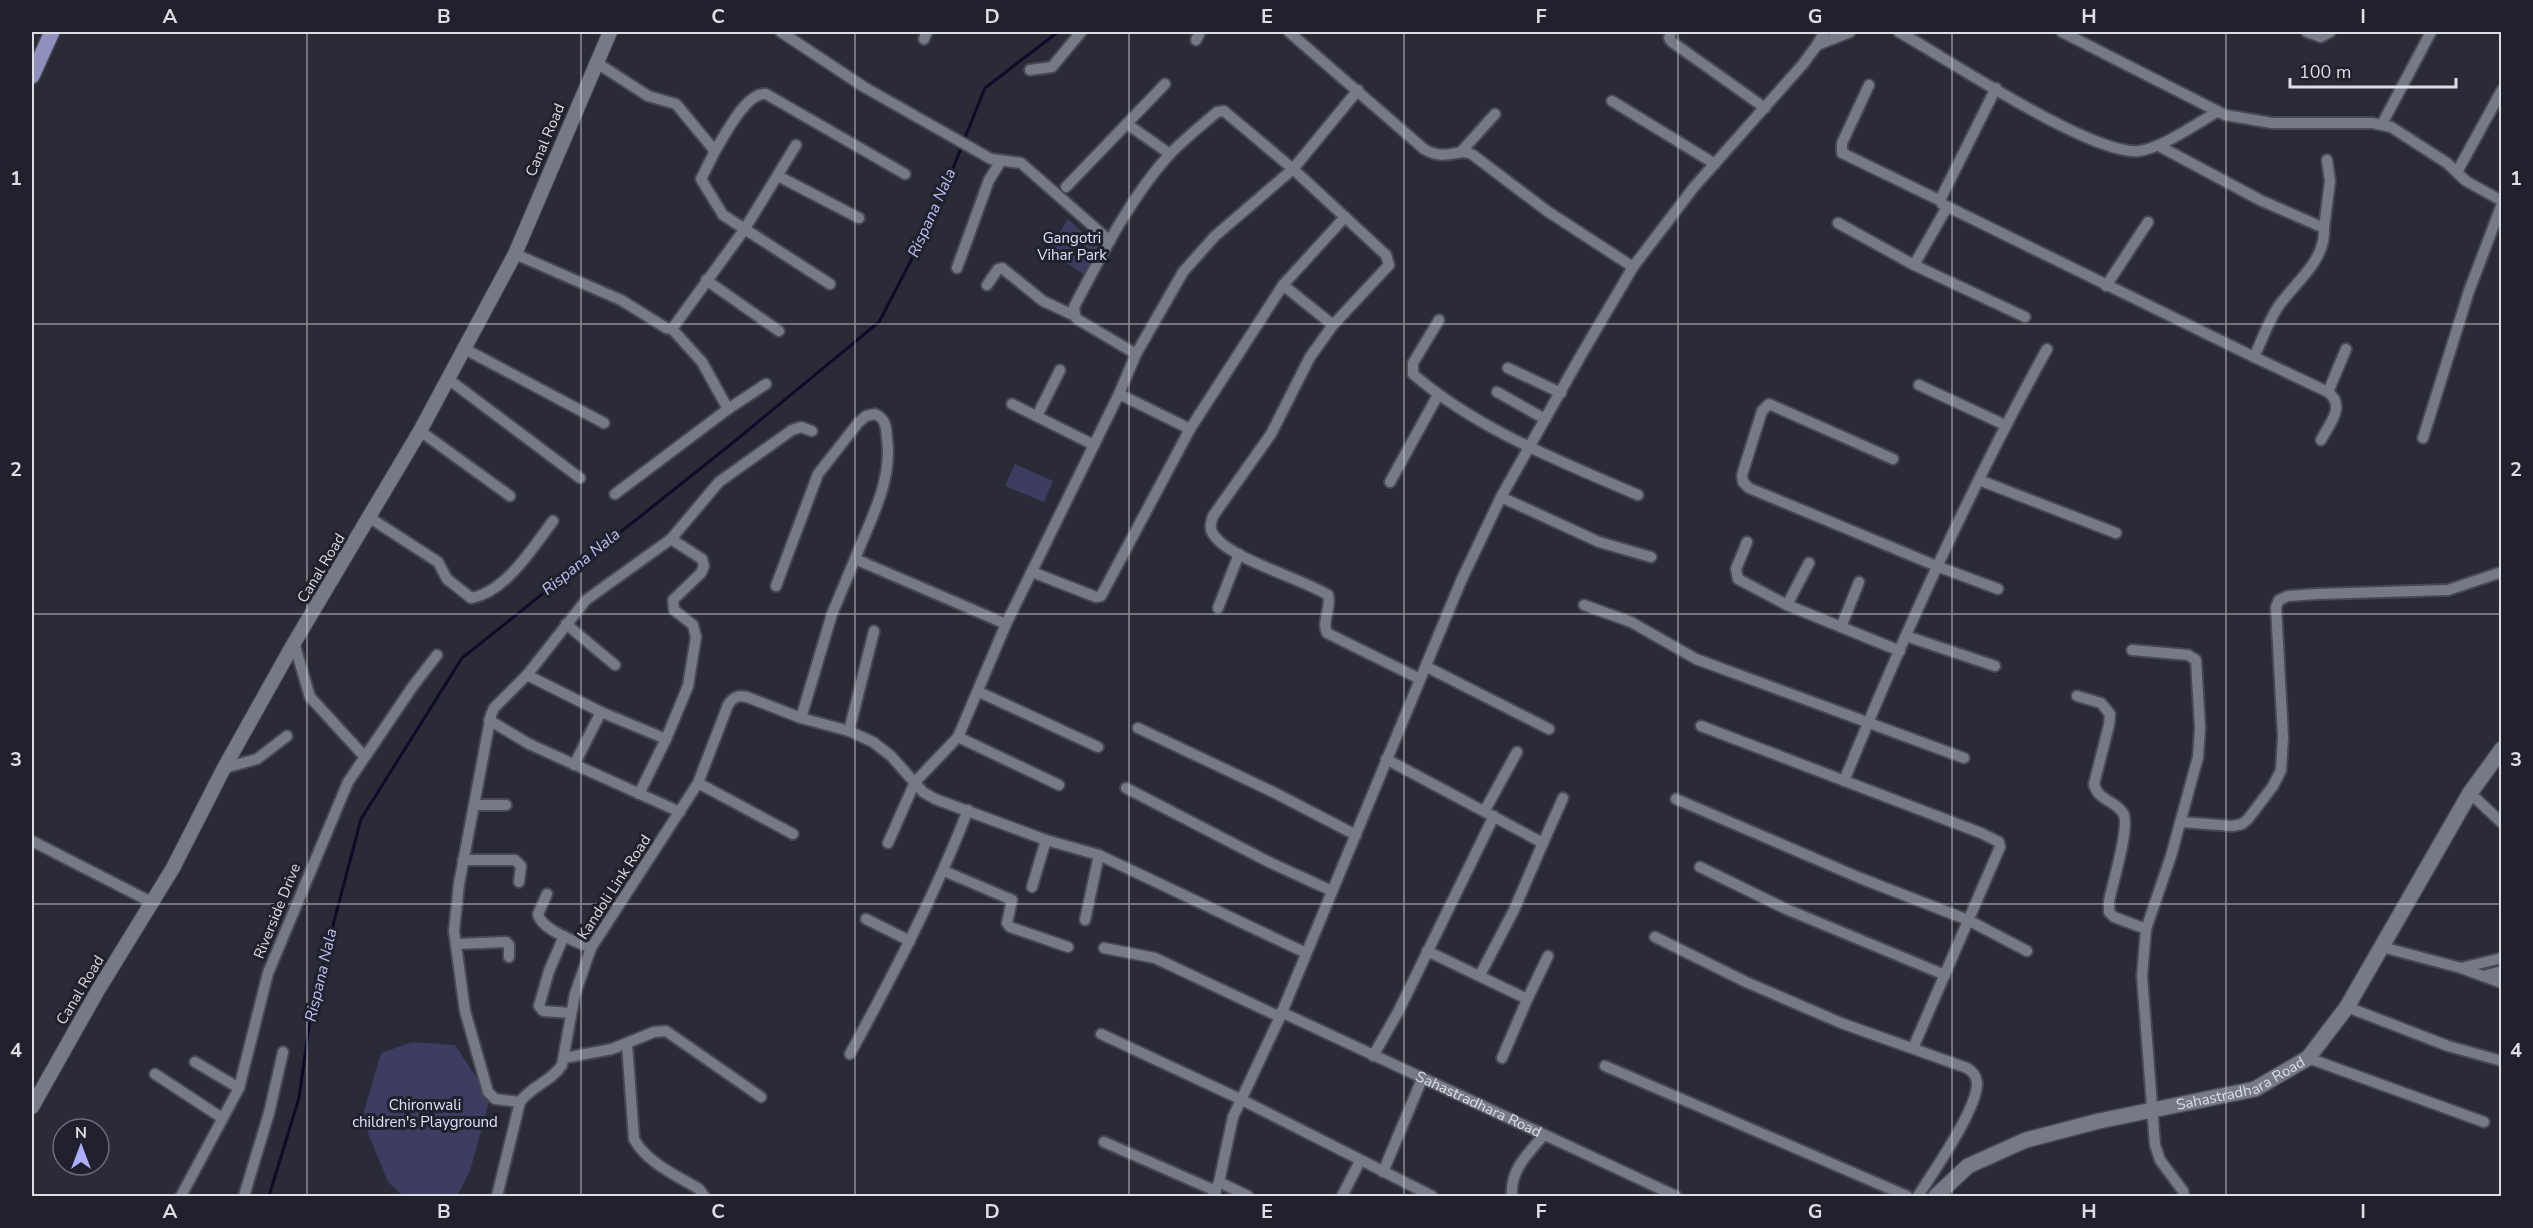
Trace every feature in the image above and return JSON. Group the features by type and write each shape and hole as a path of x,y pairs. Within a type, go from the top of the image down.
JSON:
{"main road":[{"path":"32,76 52,32"},
{"name":"Sahastradhara Road","path":"1936,1197 1968,1166 2026,1140 2099,1121 2255,1089 2308,1058 2347,1007 2469,793 2502,750"}],"street":[{"name":"Canal Road","path":"32,1107 99,990 153,903 224,768 294,643 370,518 448,379 515,254 610,32"},
{"path":"781,32 857,83 996,160 1016,161 1025,166 1110,241"},
{"path":"1030,70 1052,67 1082,32"},
{"path":"1289,32 1424,149 1440,156 1461,152 1473,155 1547,212 1633,267"},
{"path":"1671,32 1669,38 1672,42 1765,108"},
{"path":"1216,1190 1226,1141 1240,1099 1280,1014 1461,581 1501,497 1633,267 1669,218 1765,108 1817,45 1824,32"},
{"path":"1817,45 1850,32"},
{"path":"1899,32 2057,123 2103,145 2126,151 2159,146 2217,112"},
{"path":"2307,32 2321,37 2330,32"},
{"path":"2382,124 2431,32"},
{"path":"2069,33 2217,112 2236,118 2272,123 2382,124 2403,134 2457,172 2466,181 2502,202 2469,291 2423,438"},
{"path":"597,63 648,96 676,104 715,151"},
{"path":"1066,187 1165,84"},
{"path":"1869,85 1842,143 1842,153 2106,285 2328,392 2335,398 2337,408 2321,440"},
{"path":"1914,265 1996,88"},
{"path":"888,843 915,782 958,737 1006,624 1119,394 1136,354 1183,272 1199,251 1293,169 1358,90"},
{"path":"2457,172 2502,90"},
{"path":"830,284 723,215 713,196 701,183 701,177 715,151 748,102 756,94 766,94 905,174"},
{"path":"1612,101 1715,164"},
{"path":"1075,316 1074,307 1110,241 1153,175 1170,154 1217,112 1224,111 1293,169 1386,255 1389,265 1333,325 1300,374 1271,434 1213,516 1210,526 1214,536 1239,554 1328,595 1330,599 1324,626 1327,633 1420,679"},
{"path":"1461,152 1495,114"},
{"path":"1127,124 1170,154"},
{"path":"672,329 744,230 796,145"},
{"path":"2159,146 2260,200 2324,228"},
{"path":"957,268 996,160"},
{"path":"2254,357 2280,305 2315,261 2322,241 2330,181 2327,160"},
{"path":"778,176 859,219"},
{"path":"1032,572 1096,597 1101,596 1190,429 1283,285 1345,217"},
{"path":"2106,285 2148,222"},
{"path":"1838,223 1914,265 2025,317"},
{"path":"515,254 605,292 666,328 672,329 702,362 728,409"},
{"path":"987,285 998,269 1002,268 1043,301 1075,316 1136,354"},
{"path":"706,280 779,331"},
{"path":"1283,285 1333,325"},
{"path":"1439,320 1413,363 1413,374 1438,395 1529,448 1638,495"},
{"path":"463,348 604,423"},
{"path":"1844,781 1899,651 1979,480 2005,425 2047,349"},
{"path":"2328,392 2346,349"},
{"path":"1508,368 1561,393"},
{"path":"1037,416 1060,370"},
{"path":"448,379 580,478"},
{"path":"615,494 728,409 766,384"},
{"path":"1919,385 2005,425"},
{"path":"1497,392 1545,419"},
{"path":"1119,394 1190,429"},
{"path":"1390,482 1438,395"},
{"path":"1012,404 1094,445"},
{"path":"1893,459 1769,404 1762,411 1742,475 1743,482 1749,488 1998,589"},
{"path":"776,586 818,474 858,423 866,416 875,414 883,419 885,425 889,453 887,477 832,614 801,718 849,731 883,749 923,792 934,799 1046,840 1099,855 1306,953"},
{"path":"520,1102 495,1099 488,1092 465,1011 454,931 489,720 494,708 527,675 594,592 671,539 719,482 792,430 801,427 812,431"},
{"path":"420,431 510,496"},
{"path":"1979,480 2116,533"},
{"path":"1501,497 1599,542 1651,557"},
{"path":"370,518 438,562 447,579 471,598 512,574 553,521"},
{"path":"639,794 666,739 688,686 696,637 695,627 674,610 673,600 701,573 704,566 702,559 671,539"},
{"path":"1747,542 1736,569 1737,577 1787,605 1899,651"},
{"path":"1218,608 1239,554"},
{"path":"855,559 1006,624"},
{"path":"1787,605 1809,563"},
{"path":"2180,822 2234,826 2242,824 2263,801 2280,775 2283,736 2276,608 2279,600 2288,596 2337,593 2448,590 2502,572"},
{"path":"1841,627 1859,582"},
{"path":"1584,605 1638,625 1672,648 1696,660 1964,758"},
{"path":"566,624 615,665"},
{"path":"849,731 874,631"},
{"path":"1906,636 1995,666"},
{"path":"294,643 310,696 364,756"},
{"path":"2132,650 2188,655 2196,660 2200,747 2172,856 2146,929 2142,976 2155,1145 2160,1161 2183,1191 2184,1197"},
{"name":"Riverside Drive","path":"181,1197 239,1088 268,973 332,816 364,756 412,686 437,655"},
{"path":"1427,667 1550,729"},
{"path":"527,675 666,739"},
{"path":"979,692 1098,747"},
{"name":"Kandoli Link Road","path":"564,1058 575,994 591,948 698,783 728,705 738,696 747,697 801,718"},
{"path":"2077,696 2101,703 2110,714 2094,784 2101,797 2122,811 2126,824 2109,901 2109,912 2114,917 2146,929"},
{"path":"574,765 601,711"},
{"path":"489,720 529,744 680,812"},
{"path":"1701,726 1998,840 2000,847 1913,1048"},
{"path":"1138,728 1252,781 1356,835"},
{"path":"224,768 251,762 287,736"},
{"path":"958,737 1059,785"},
{"path":"1373,1056 1427,951 1517,752"},
{"path":"1386,759 1543,843"},
{"path":"698,783 793,834"},
{"path":"1126,788 1271,863 1332,891"},
{"path":"2469,793 2502,823"},
{"path":"1480,975 1514,910 1563,798"},
{"path":"1676,800 1860,878 1968,920 2027,951"},
{"path":"474,805 506,805"},
{"path":"850,1054 945,871 968,810"},
{"path":"1032,887 1046,840"},
{"path":"32,842 153,903"},
{"path":"1085,920 1099,855"},
{"path":"464,860 515,860 521,867 519,882"},
{"path":"1700,867 1786,909 1945,975"},
{"path":"945,871 1012,900 1007,923 1010,927 1068,947"},
{"path":"547,894 538,918 564,936 591,948"},
{"path":"866,919 910,940"},
{"path":"564,936 549,971 539,1006 543,1011 571,1012"},
{"path":"1655,937 1746,982 1841,1023 1967,1068 1974,1073 1976,1093 1958,1133 1918,1197"},
{"path":"456,944 507,943 508,957"},
{"path":"2382,947 2461,968 2502,983"},
{"name":"Sahastradhara Road","path":"1104,948 1155,958 1373,1056 1676,1197"},
{"path":"1427,951 1523,997 1526,1002"},
{"path":"1502,1058 1548,956"},
{"path":"2461,968 2502,958"},
{"path":"2483,976 2502,971"},
{"path":"2347,1007 2448,1046 2502,1061"},
{"path":"497,1197 520,1102 524,1095 556,1074 564,1058 627,1044 654,1032 666,1031 761,1097"},
{"path":"1101,1034 1240,1099 1432,1197"},
{"path":"627,1044 634,1139 638,1148 651,1159 699,1189 704,1197"},
{"path":"244,1197 270,1113 283,1052"},
{"path":"2308,1058 2484,1122"},
{"path":"195,1062 239,1088"},
{"path":"1605,1066 1907,1197"},
{"path":"155,1074 222,1118"},
{"path":"1383,1172 1422,1079"},
{"path":"1512,1197 1511,1184 1518,1166 1543,1136"},
{"path":"1104,1142 1216,1190 1248,1197"},
{"path":"1342,1197 1360,1161"},
{"path":"503,1170 503,1197"}],"green space":[{"name":"Gangotri Vihar Park","path":"1068,219 1103,251 1088,277 1048,251"},
{"path":"1015,464 1053,481 1044,502 1005,486"},
{"name":"Chironwali children's Playground","path":"412,1042 455,1045 490,1098 470,1171 457,1196 403,1196 388,1182 362,1118 381,1053"}],"waterway":[{"name":"Rispana Nala","path":"964,140 985,88 1058,32"},
{"name":"Rispana Nala","path":"269,1196 299,1098 312,1005 361,819 462,658 730,445 879,322 932,220 962,146"}]}
